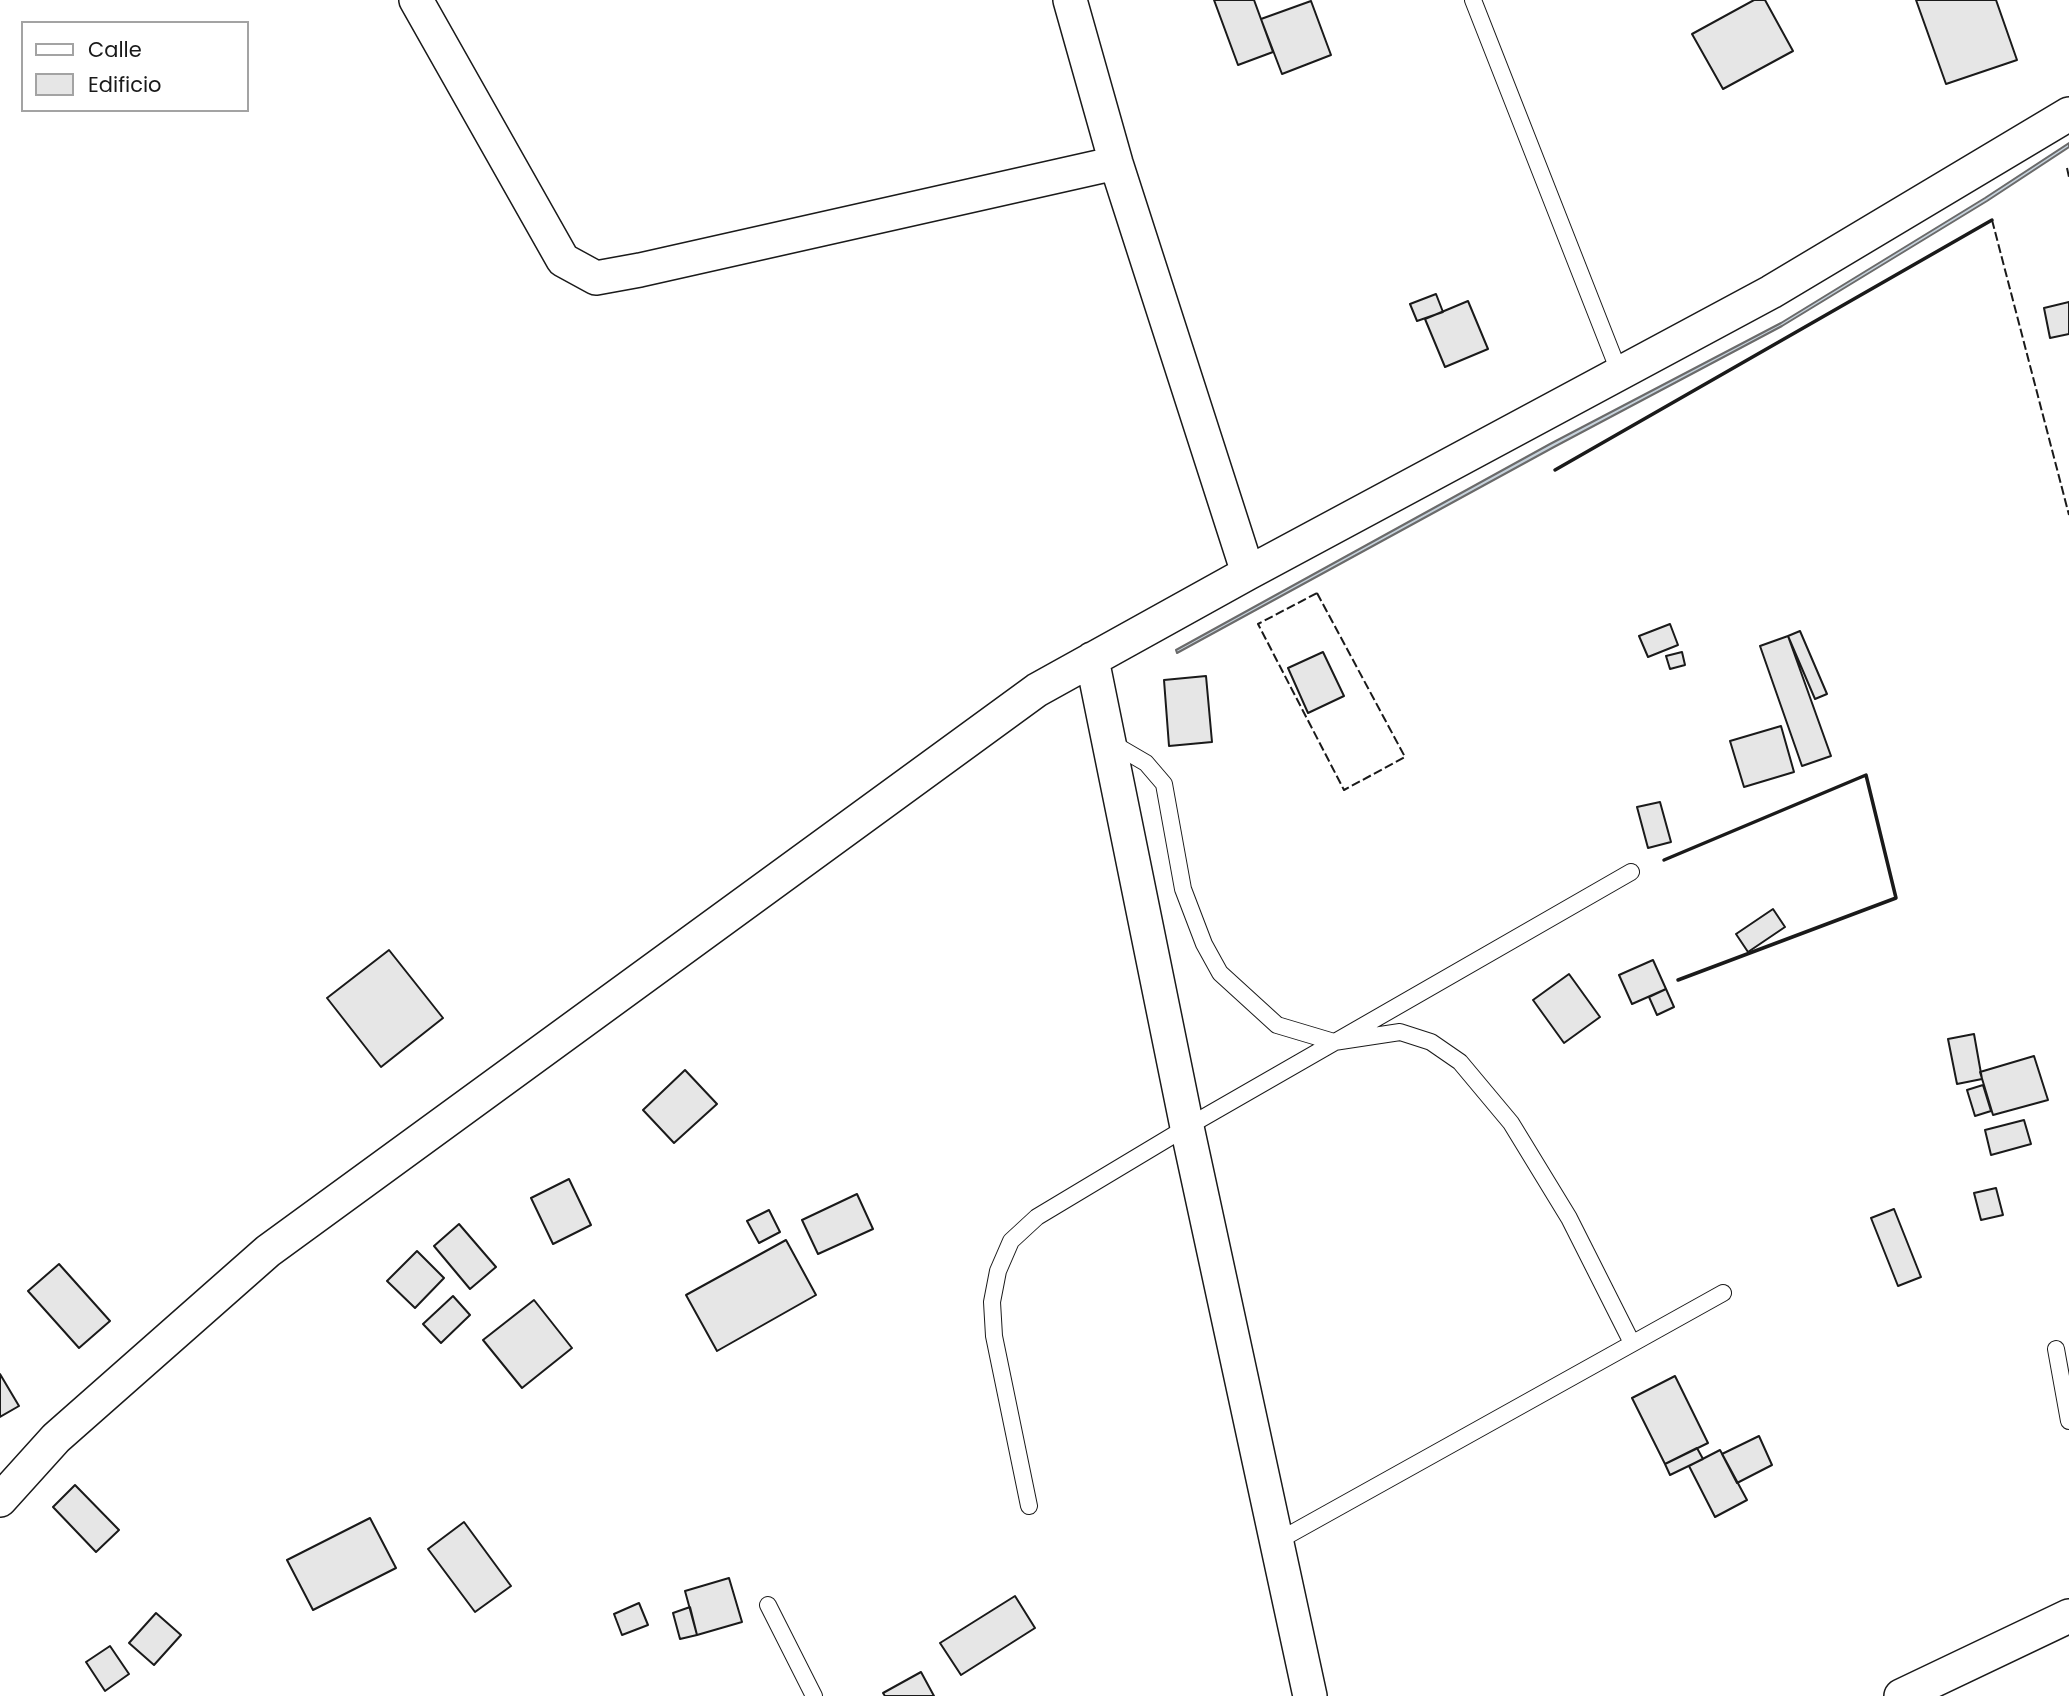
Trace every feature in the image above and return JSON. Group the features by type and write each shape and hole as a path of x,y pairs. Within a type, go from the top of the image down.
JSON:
{"street":[{"path":"416,0 563,260 596,278 1116,163"},
{"path":"1070,0 1116,163 1248,573"},
{"path":"0,1500 56,1438 268,1251 1037,690 1248,573 1771,292 2069,114"},
{"path":"1092,659 1187,1127 1310,1696"},
{"path":"1901,1696 2069,1616"}],"lane":[{"path":"1473,0 1620,374"},
{"path":"1108,741 1146,763 1164,784 1183,889 1203,944 1220,973 1277,1025 1334,1042 1399,1032 1431,1042 1460,1062 1511,1123 1569,1218 1632,1343"},
{"path":"1029,1506 994,1336 992,1302 998,1271 1011,1241 1037,1217 1187,1127 1631,872"},
{"path":"1276,1542 1723,1293"},
{"path":"2056,1349 2069,1421"},
{"path":"768,1605 814,1696"}],"shaded area":[{"path":"2069,143 2069,147 1987,201 1782,326 1177,653 1176,650 1550,444 1781,323 1985,198"}],"building":[{"path":"1214,0 1254,0 1273,52 1238,65"},
{"path":"1754,0 1765,0 1793,51 1723,89 1692,34"},
{"path":"1916,0 1996,0 2017,60 1946,84"},
{"path":"1311,1 1331,55 1282,74 1261,19"},
{"path":"1436,294 1443,312 1417,321 1410,304"},
{"path":"1468,301 1488,349 1445,367 1425,319"},
{"path":"2069,302 2069,334 2050,338 2044,308"},
{"path":"1670,624 1678,645 1648,657 1639,636"},
{"path":"1800,631 1827,694 1815,699 1788,636"},
{"path":"1788,636 1831,756 1802,766 1760,646"},
{"path":"1323,652 1344,696 1308,713 1288,668"},
{"path":"1682,652 1685,665 1670,669 1666,656"},
{"path":"1206,676 1212,742 1169,746 1164,680"},
{"path":"1781,726 1794,772 1744,787 1730,741"},
{"path":"1660,802 1671,842 1648,848 1637,807"},
{"path":"1773,909 1785,927 1748,952 1736,934"},
{"path":"389,950 443,1018 381,1067 327,998"},
{"path":"1653,960 1666,989 1632,1004 1619,975"},
{"path":"1569,974 1600,1017 1564,1043 1533,1000"},
{"path":"1666,989 1674,1007 1657,1015 1649,997"},
{"path":"1974,1034 1982,1079 1957,1084 1948,1039"},
{"path":"2034,1056 2048,1100 1993,1115 1980,1072"},
{"path":"685,1070 717,1104 674,1143 643,1110"},
{"path":"1983,1085 1991,1111 1975,1116 1967,1090"},
{"path":"2024,1120 2031,1144 1991,1155 1985,1130"},
{"path":"569,1179 591,1225 553,1244 531,1198"},
{"path":"1996,1188 2003,1215 1981,1220 1974,1193"},
{"path":"857,1194 873,1229 818,1254 802,1220"},
{"path":"1894,1209 1921,1277 1898,1286 1871,1218"},
{"path":"769,1210 780,1232 759,1243 747,1221"},
{"path":"459,1224 496,1267 470,1289 434,1246"},
{"path":"786,1240 816,1295 717,1351 686,1295"},
{"path":"417,1251 444,1278 415,1308 387,1281"},
{"path":"59,1264 110,1321 79,1348 28,1291"},
{"path":"453,1296 470,1315 441,1343 423,1324"},
{"path":"534,1300 572,1348 522,1388 483,1340"},
{"path":"0,1374 19,1406 0,1417"},
{"path":"1675,1376 1708,1443 1665,1464 1632,1398"},
{"path":"1759,1436 1772,1465 1737,1483 1722,1454"},
{"path":"1697,1448 1703,1459 1670,1475 1665,1464"},
{"path":"1720,1450 1747,1500 1715,1517 1689,1466"},
{"path":"75,1485 119,1530 96,1552 53,1507"},
{"path":"370,1518 396,1568 313,1610 287,1560"},
{"path":"464,1522 511,1586 475,1612 428,1549"},
{"path":"729,1578 742,1622 697,1635 685,1591"},
{"path":"1015,1596 1035,1628 961,1675 940,1643"},
{"path":"639,1603 648,1625 622,1635 614,1614"},
{"path":"690,1607 697,1635 680,1639 673,1613"},
{"path":"156,1613 181,1635 154,1665 129,1643"},
{"path":"110,1646 129,1674 105,1691 86,1662"},
{"path":"921,1672 934,1696 885,1696 883,1693"}],"fence":[{"path":"2067,168 2069,177"},
{"path":"1992,220 2069,515"},
{"path":"1317,593 1405,757 1344,790 1258,624 1317,593"}],"wall":[{"path":"1555,470 1992,220"},
{"path":"1664,860 1866,775 1896,898 1678,980"}]}
